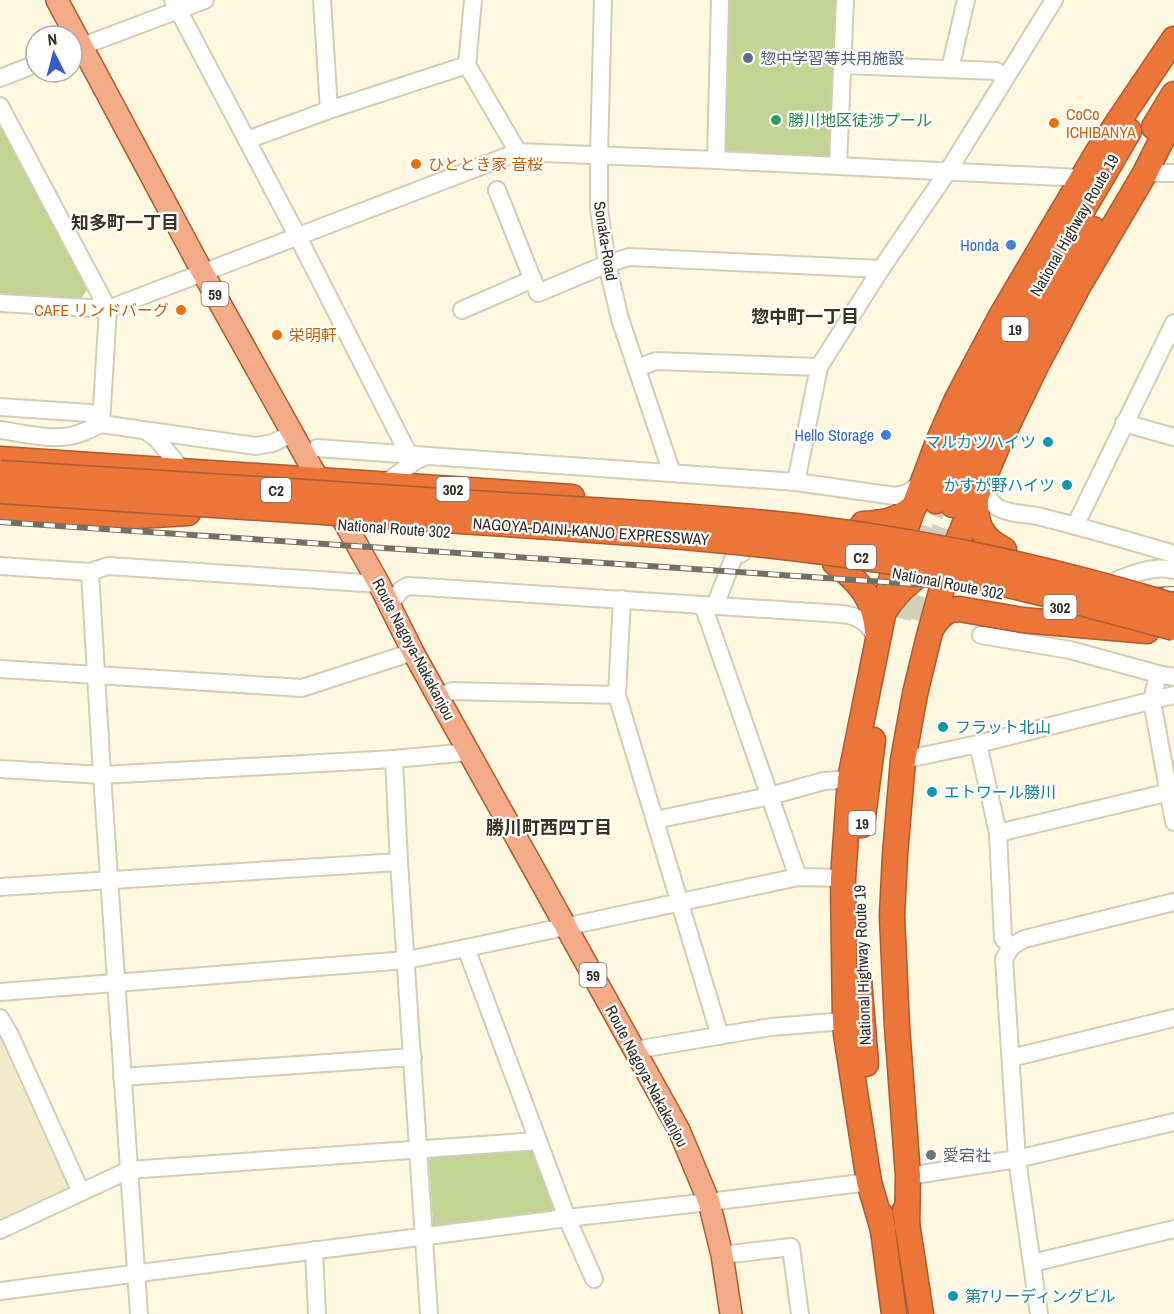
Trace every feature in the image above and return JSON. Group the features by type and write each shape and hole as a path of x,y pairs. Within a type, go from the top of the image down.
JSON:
{"highway":[{"path":"937,551 934,504 923,481 938,442 976,361 1076,178 1097,153 1174,39"},
{"name":"National Highway Route 19","path":"934,504 970,418 1015,329 1174,50"},
{"name":"National Highway Route 19","path":"934,504 968,466 1033,332 1174,94"},
{"path":"907,621 937,551 979,488 1015,408 1079,285 1151,173 1174,116"},
{"name":"National Route 302","path":"0,459 680,505 864,524 937,551 1005,593 1174,639"},
{"name":"NAGOYA-DAINI-KANJO EXPRESSWAY","path":"0,473 664,515 797,526 906,542 991,558 1174,606"},
{"path":"979,488 975,511 980,529 993,544 1004,550"},
{"name":"NAGOYA-DAINI-KANJO EXPRESSWAY","path":"0,491 708,539 812,550 1000,583 1174,628"},
{"name":"National Route 302","path":"0,501 683,547 835,563 917,576 937,551"},
{"path":"864,524 887,522 909,511 934,504"},
{"path":"0,510 120,517 188,513"},
{"name":"National Route 302","path":"937,551 1004,550 1174,594"},
{"path":"893,572 937,551"},
{"path":"893,572 908,567 937,551"},
{"path":"835,563 858,582 865,592 877,624 878,639 832,878 844,1021 869,1182 883,1230"},
{"path":"893,572 907,621 915,694 903,760 892,916 908,1176 908,1226"},
{"path":"907,621 896,596 917,576"},
{"path":"878,639 907,621 937,619 951,609 1022,620 1147,631"},
{"name":"National Highway Route 19","path":"907,621 905,669 888,760 882,808 877,902 879,993 885,1070 921,1314"},
{"name":"National Highway Route 19","path":"894,1314 862,1031 858,902 860,855 869,767 885,677 907,621"}],"main road":[{"name":"Route Nagoya-Nakakanjou","path":"57,0 67,24"},
{"name":"Route Nagoya-Nakakanjou","path":"84,61 318,480 379,584 413,652 679,1130 709,1202 722,1255 731,1314"}],"street":[{"path":"84,46 176,5 205,0"},
{"path":"322,0 328,110"},
{"path":"473,0 467,65 518,152"},
{"name":"Sonaka-Road","path":"603,0 599,209 607,264 620,319 672,473"},
{"path":"716,160 720,0"},
{"path":"838,165 845,0"},
{"path":"950,69 966,0"},
{"path":"796,482 819,368 881,269 948,171 1054,0"},
{"path":"176,5 409,455"},
{"path":"246,140 328,110 467,65"},
{"path":"843,66 996,71 1005,77"},
{"path":"0,78 24,69"},
{"path":"0,106 108,309 101,424"},
{"path":"0,303 108,309 518,152 838,165 1076,178"},
{"path":"1151,173 1174,173"},
{"path":"497,190 538,293 629,257 881,269"},
{"path":"462,310 533,279"},
{"path":"1075,526 1124,423 1173,330"},
{"path":"637,368 656,361 819,368"},
{"path":"0,406 90,413 101,424"},
{"path":"1124,423 1174,437"},
{"path":"0,430 59,437 84,432 101,424 256,446 273,443 293,433"},
{"path":"146,430 157,439 182,470"},
{"path":"317,448 796,482 895,496 908,493 923,481"},
{"path":"384,484 417,460 427,456"},
{"path":"979,488 985,491 988,499 1002,509 1035,515 1174,554"},
{"path":"741,553 735,556 730,564 709,606 798,877"},
{"path":"0,566 90,572 108,566 379,584"},
{"path":"1119,579 1153,568 1174,570"},
{"path":"90,572 139,1314"},
{"path":"389,605 401,590 408,586 622,599 852,615 865,621 878,639"},
{"path":"622,599 617,695 720,1036"},
{"path":"981,635 1070,650 1166,676 1152,701 1171,791 1174,822"},
{"path":"0,669 302,688 413,652"},
{"path":"439,697 452,691 617,695"},
{"path":"903,760 978,744 1174,695"},
{"path":"978,744 998,833 1003,938 1011,947"},
{"path":"0,770 102,775 394,759 470,752"},
{"path":"394,759 429,1314"},
{"path":"656,820 770,796 824,781 850,779"},
{"path":"998,833 1171,791"},
{"path":"0,887 399,862"},
{"path":"0,992 407,960 798,877 832,878"},
{"path":"1039,1314 1017,1159 1005,960 1011,947 1024,939 1174,902"},
{"path":"466,948 567,1218 594,1279"},
{"path":"1011,1058 1174,1017"},
{"path":"0,1018 10,1035 81,1192"},
{"path":"635,1050 771,1027 844,1021"},
{"path":"123,1077 412,1057"},
{"path":"908,1176 1017,1159 1174,1122"},
{"path":"0,1230 129,1170 538,1141"},
{"path":"0,1291 567,1218 869,1182"},
{"path":"1032,1263 1174,1229"},
{"path":"722,1255 791,1247 800,1314"},
{"path":"314,1250 317,1314"}],"shaded area":[{"path":"0,1030 71,1186 69,1191 0,1224"}],"green space":[{"path":"728,0 838,0 832,152 828,156 729,152 724,149"},
{"path":"0,125 87,290 81,299 0,295"},
{"path":"530,1149 535,1152 557,1209 554,1214 438,1228 433,1225 429,1160 433,1156"}],"tunnel":[{"path":"899,618 909,579 936,501"},
{"path":"916,620 938,544 953,505"}],"railway":[{"path":"0,522 974,588 1122,591 1174,589"}],"place":[{"name":"惣中学習等共用施設","path":"748,58"},
{"name":"勝川地区徒渉プール","path":"776,120"},
{"name":"CoCo ICHIBANYA","path":"1054,123"},
{"name":"ひととき家 音桜","path":"416,164"},
{"name":"Honda","path":"1011,245"},
{"name":"CAFE リンドバーグ","path":"181,310"},
{"name":"栄明軒","path":"277,335"},
{"name":"Hello Storage","path":"886,435"},
{"name":"マルカツハイツ","path":"1048,442"},
{"name":"かすが野ハイツ","path":"1067,485"},
{"name":"フラット北山","path":"943,727"},
{"name":"エトワール勝川","path":"932,792"},
{"name":"愛宕社","path":"931,1155"},
{"name":"第7リーディングビル","path":"953,1296"}],"district":[{"name":"知多町一丁目","path":"125,222"},
{"name":"惣中町一丁目","path":"805,316"},
{"name":"勝川町西四丁目","path":"549,827"}]}
